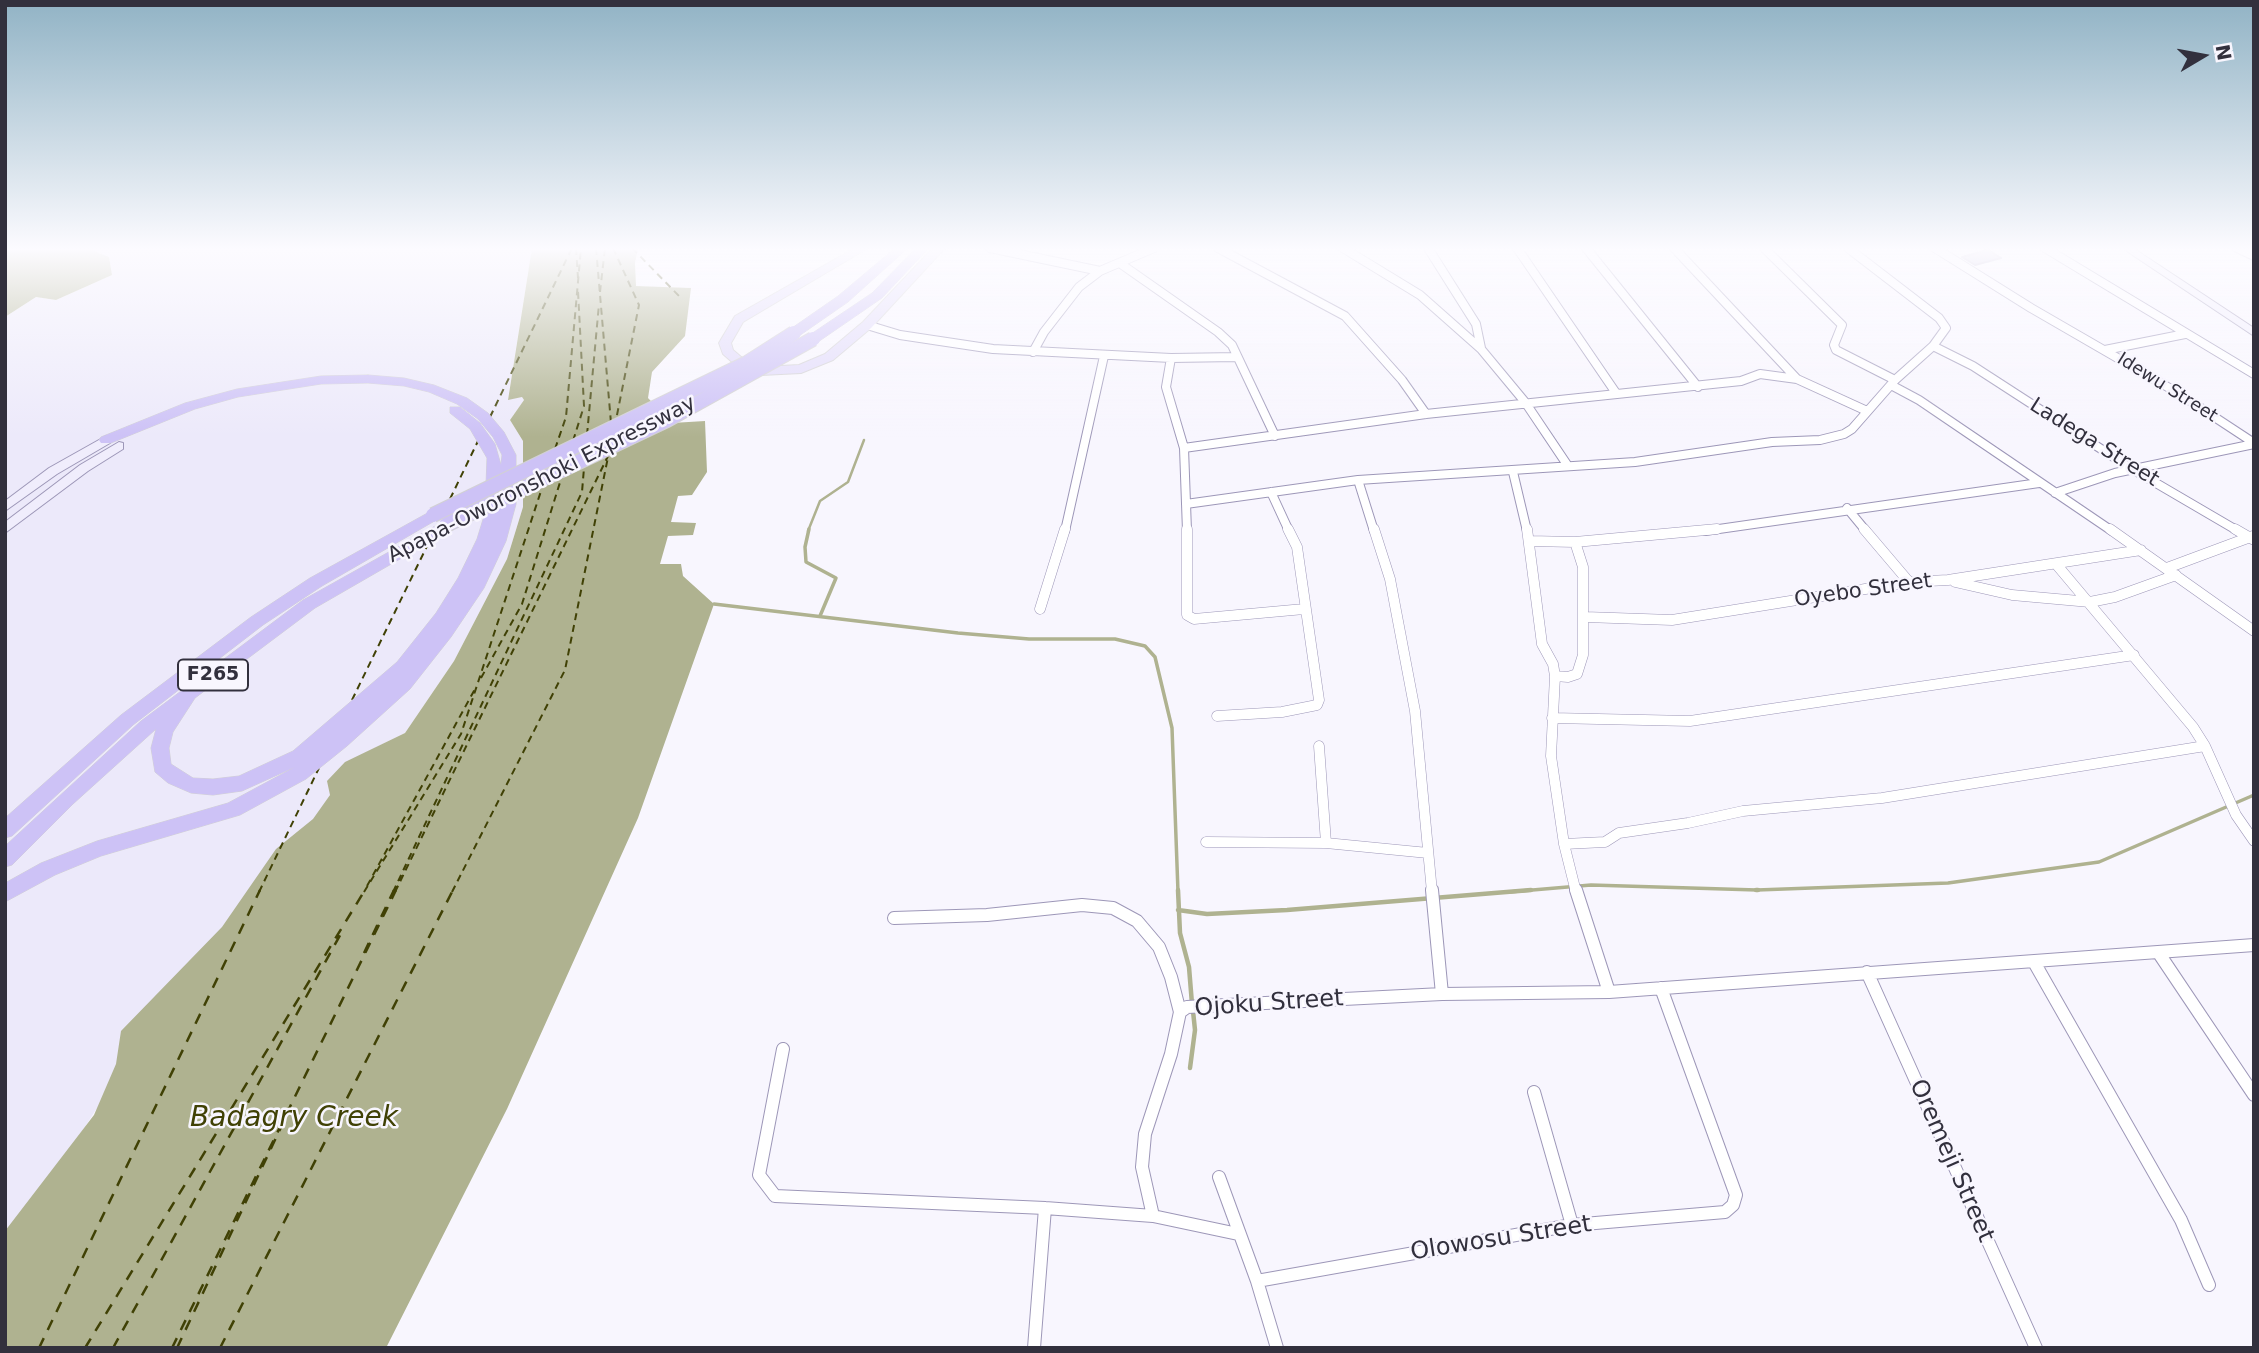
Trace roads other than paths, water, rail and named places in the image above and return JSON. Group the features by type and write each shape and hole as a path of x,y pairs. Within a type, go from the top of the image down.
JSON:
{"highway":[{"name":"Apapa-Oworonshoki Expressway","path":"5,830 127,720 257,621 327,575 747,363 826,311"},
{"name":"Apapa-Oworonshoki Expressway","path":"5,859 66,799 147,726 189,693 309,604 439,520 494,500 667,419 813,339 854,311"},
{"path":"5,893 48,869 97,849 233,809 263,795 310,765 404,684 445,633 476,588 498,541 508,504 509,455 499,435 483,416 462,401 404,382 333,380 284,384 237,393 178,410 112,443"},
{"path":"112,443 238,401 296,390 366,386 410,393 456,411 475,426 494,458 493,513 485,540 466,579 442,617 403,667 300,756 242,783 213,787 191,785 175,779 162,767 160,748 164,731 189,693"}],"main road":[{"path":"753,311 739,319 730,331 725,343 727,351 751,369 783,371 801,369 829,357 844,347 880,311"}],"street":[{"path":"1033,352 1060,311"},
{"path":"1188,311 1232,345 1275,436"},
{"path":"1336,311 1345,316 1402,380 1426,414"},
{"path":"1438,311 1481,349 1525,402 1568,466"},
{"path":"1468,311 1476,324 1481,349"},
{"path":"1560,311 1616,393"},
{"path":"1639,311 1698,387"},
{"path":"1734,311 1797,379"},
{"path":"1828,311 1842,325 1834,345 1836,350 1893,382 2141,550 2254,631"},
{"path":"1186,503 1357,481 1635,462 1772,442 1835,438 1852,429 1893,382 1944,333 1944,323 1929,311"},
{"name":"Idewu Street","path":"2037,311 2178,393 2254,443"},
{"path":"2148,311 2254,374"},
{"path":"2221,311 2254,333"},
{"path":"867,325 900,335 1033,352 1171,358 1237,357"},
{"path":"2105,350 2185,334"},
{"name":"Ladega Street","path":"1933,346 1973,366 2132,469 2252,538"},
{"path":"1040,609 1063,538 1104,356"},
{"path":"1171,358 1166,387 1184,448 1188,478 1186,503 1189,617 1304,609"},
{"path":"1184,448 1525,402 1741,381 1760,374 1780,360"},
{"path":"1760,374 1797,379 1867,411"},
{"path":"5,507 53,471 112,443"},
{"path":"5,529 112,443"},
{"path":"2055,493 2132,469 2254,443"},
{"path":"1513,472 1530,541 1542,644 1553,664 1555,676 1551,756 1564,844 1580,907 1609,992"},
{"path":"1357,481 1390,579 1415,711 1442,994"},
{"path":"1530,541 1575,542 1690,533 2039,482"},
{"path":"1217,716 1282,712 1317,705 1319,701 1297,547 1271,492"},
{"path":"1847,508 1909,582"},
{"path":"2167,568 2252,538"},
{"path":"1555,676 1568,677 1577,674 1583,655 1586,617 1583,567 1575,542"},
{"name":"Oyebo Street","path":"1586,617 1672,620 1909,582 1948,580 2141,550"},
{"path":"2056,564 2193,727 2205,746 2236,816 2254,841"},
{"path":"1948,580 2012,595 2090,602 2115,597 2176,575"},
{"path":"1552,718 1690,721 2134,655"},
{"path":"1319,746 1326,843"},
{"path":"1564,844 1605,842 1619,833 1688,823 1743,811 1882,797 2205,746"},
{"path":"1206,842 1326,843 1428,853"},
{"path":"894,918 948,918 1082,905 1113,908 1138,921 1158,947 1184,1010"},
{"name":"Ojoku Street","path":"1153,1216 1142,1167 1145,1134 1184,1010 1202,1006 1442,994 1609,992 2254,945"},
{"path":"2158,951 2254,1095"},
{"path":"2034,962 2181,1220 2209,1285"},
{"name":"Oremeji Street","path":"1867,972 2036,1348"},
{"name":"Olowosu Street","path":"1257,1282 1572,1225 1725,1212 1733,1206 1735,1195 1661,988"},
{"path":"783,1049 759,1175 775,1196 1045,1208 1153,1216 1238,1234"},
{"path":"1534,1092 1572,1225"},
{"path":"1219,1177 1257,1282 1277,1348"},
{"path":"1034,1348 1045,1208"}],"water":[{"name":"Badagry Creek","path":"522,311 688,311 685,336 652,372 648,398 672,423 705,421 707,472 692,495 678,496 671,522 696,523 693,535 668,536 660,564 681,564 683,576 714,604 638,818 507,1109 386,1348 5,1348 5,1231 94,1115 116,1064 121,1031 222,927 276,849 313,819 330,795 327,781 345,762 405,733 454,661 507,559 523,507 523,441 510,420 524,400 522,397 508,400"}],"waterway":[{"path":"808,531 820,501 848,482 864,440"},
{"path":"809,529 805,547 806,562 836,578 820,616"},
{"path":"714,604 958,633 1029,639 1115,639 1145,646 1155,657 1172,728 1178,892"},
{"path":"1757,890 1948,883 2099,862 2254,795"},
{"path":"1509,892 1591,885 1757,890"},
{"path":"1178,890 1179,910"},
{"path":"1179,910 1207,914 1287,910 1531,890"},
{"path":"1179,910 1180,933 1189,967 1192,1004"},
{"path":"1190,1068 1195,1030 1193,1011"}]}
